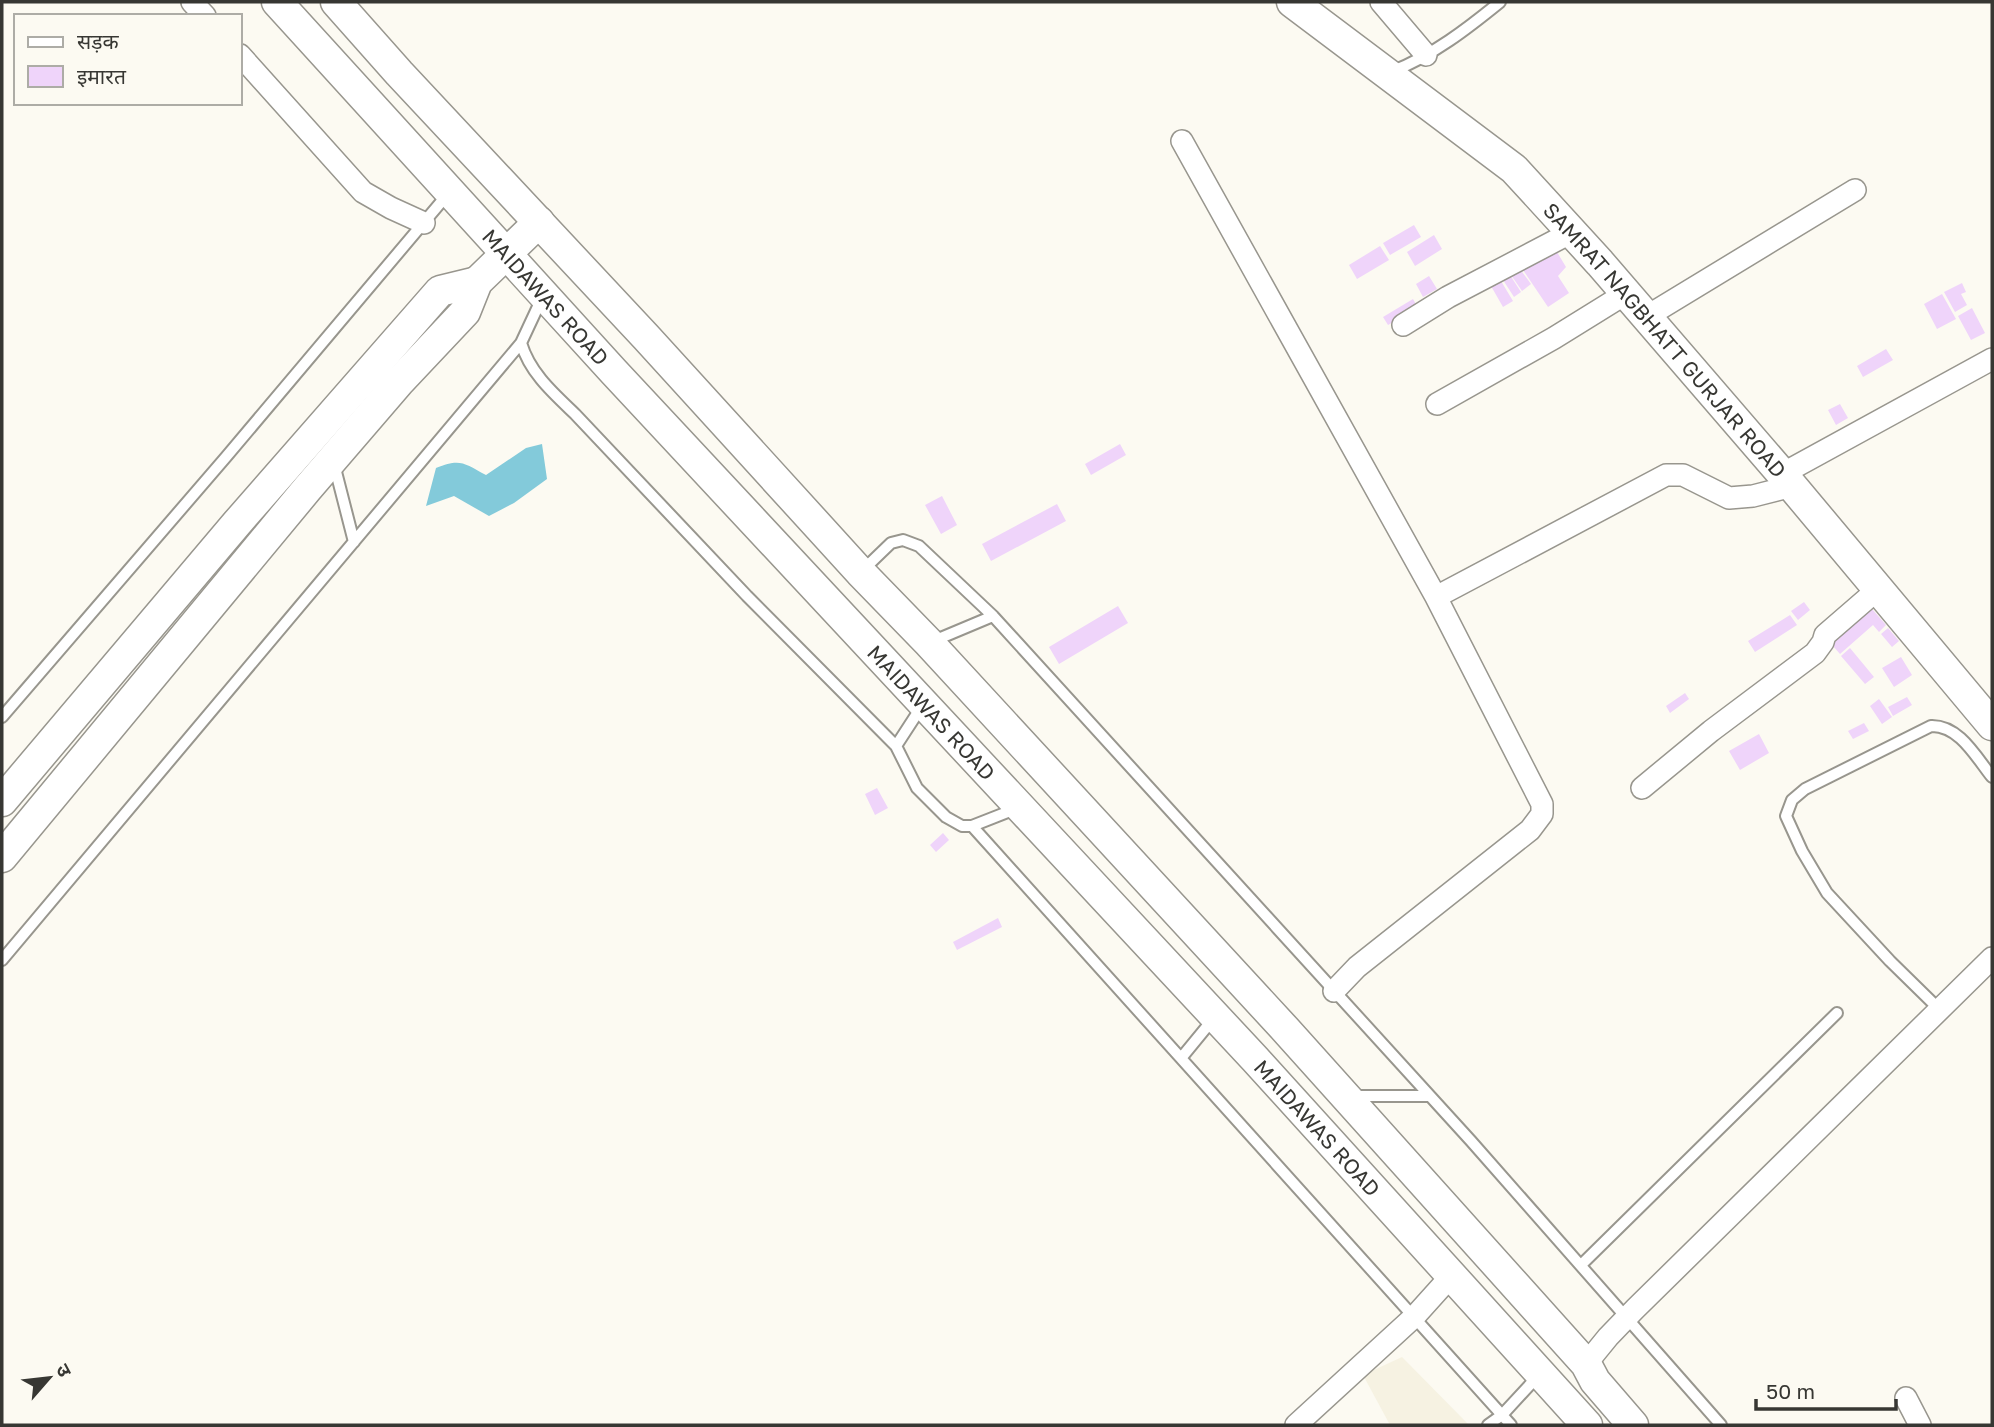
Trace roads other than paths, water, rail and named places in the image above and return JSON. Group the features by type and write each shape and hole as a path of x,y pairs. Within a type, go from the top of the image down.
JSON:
{"street":[{"name":"MAIDAWAS ROAD","path":"277,2 507,256 1216,1016 1587,1425"},
{"name":"MAIDAWAS ROAD","path":"336,2 1346,1096 1586,1364 1595,1381 1633,1425"},
{"name":"SAMRAT NAGBHATT GURJAR ROAD","path":"1292,2 1514,169 1787,480 1992,724"},
{"path":"1381,2 1426,55"},
{"path":"242,57 363,192 424,223"},
{"path":"1182,141 1436,597 1542,804 1542,814 1530,830 1357,967 1334,991"},
{"path":"1646,317 1854,190"},
{"path":"2,801 237,523 440,291 477,282 507,256 539,222"},
{"path":"1404,325 1447,298 1572,232"},
{"path":"2,857 332,459 465,312 477,282"},
{"path":"1437,404 1554,338 1625,294"},
{"path":"1436,597 1666,475 1683,475 1729,498 1754,496 1787,480 1992,359"},
{"path":"1642,788 1710,731 1815,653 1825,635 1877,590"},
{"path":"1586,1364 1627,1317 1992,958"},
{"path":"1296,1425 1415,1316 1451,1276"},
{"path":"1906,1398 1920,1425"}],"lane":[{"path":"1387,74 1413,64 1500,2"},
{"path":"2,717 449,192"},
{"path":"2,960 521,343 544,295"},
{"path":"521,343 526,360 551,392 896,746 917,788 946,817 962,826 972,825 1020,807"},
{"path":"332,459 354,542"},
{"path":"860,572 891,543 903,540 919,545 993,615 1430,1096 1721,1425"},
{"path":"929,643 993,615"},
{"path":"896,746 923,703"},
{"path":"1940,1010 1827,893 1802,851 1786,816 1792,800 1805,789 1931,726 1944,725 1961,738 1992,777"},
{"path":"972,825 1511,1425"},
{"path":"1581,1265 1837,1013"},
{"path":"1182,1057 1216,1016"},
{"path":"1346,1096 1430,1096"},
{"path":"1489,1425 1502,1415 1540,1374"}],"water":[{"path":"542,444 547,479 514,503 489,516 454,496 426,506 436,468 462,463 486,475 526,448"}]}
